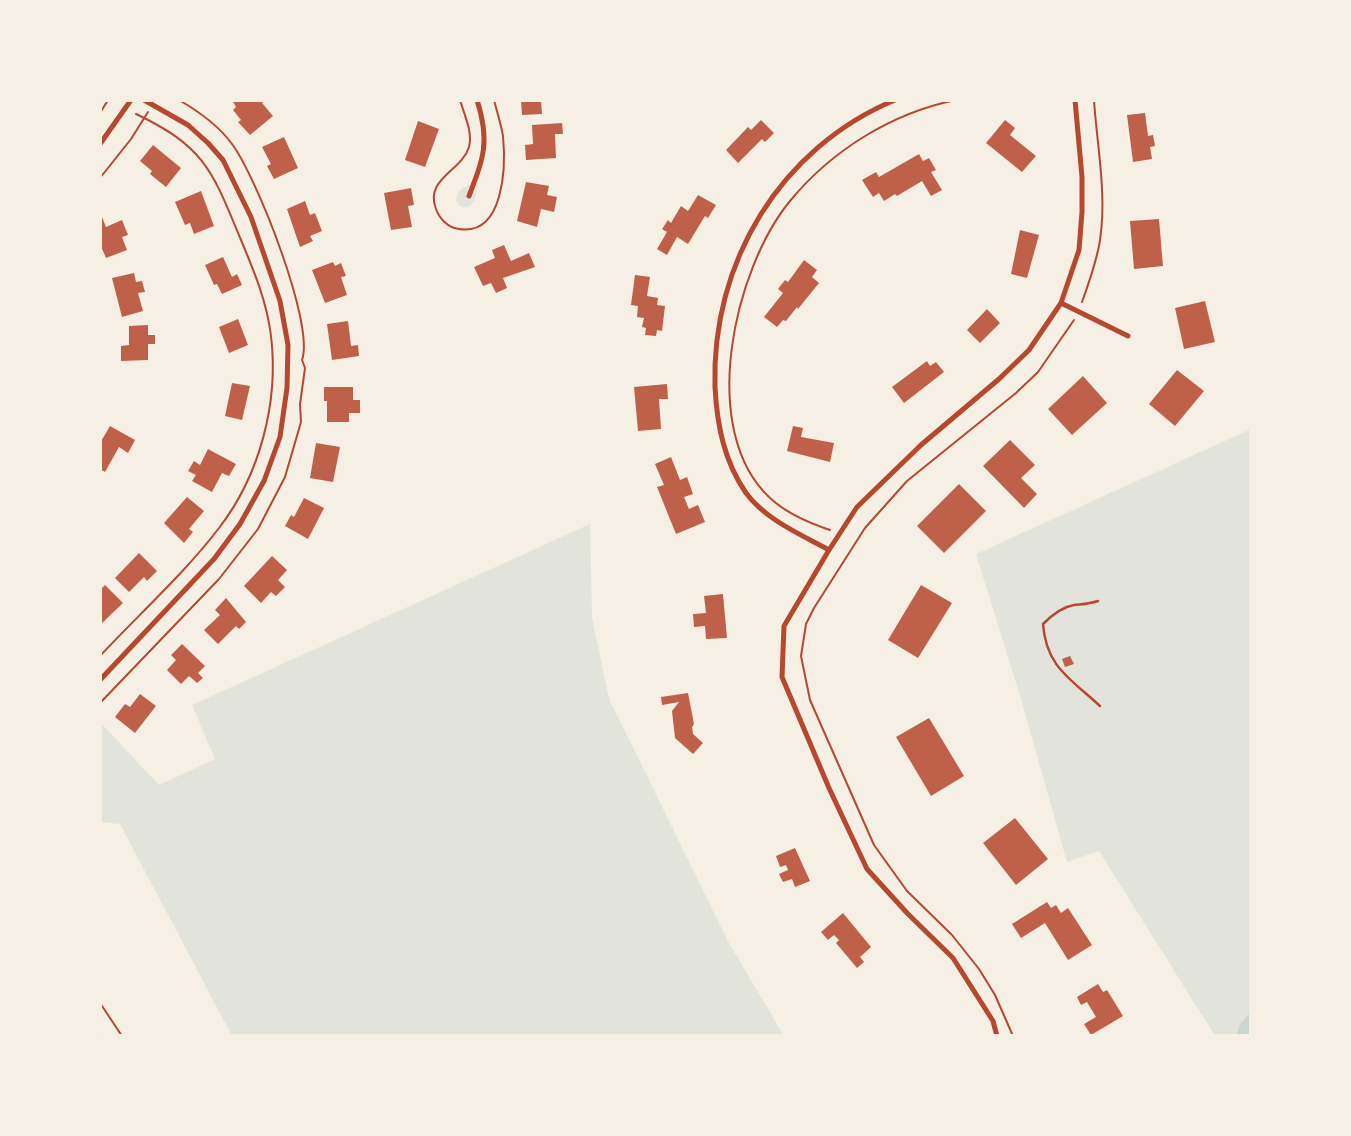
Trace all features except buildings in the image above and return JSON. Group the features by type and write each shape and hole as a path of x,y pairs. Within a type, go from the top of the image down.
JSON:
{"street":[{"path":"100,144 131,100"},
{"path":"100,680 214,559 240,524 264,481 279,437 287,388 288,345 280,301 251,217 223,160 188,125 144,100"},
{"path":"469,196 482,162 486,142 477,100"},
{"path":"829,550 775,521 747,495 729,465 719,432 716,398 718,331 726,294 741,248 770,200 793,171 821,144 859,117 895,100"},
{"path":"997,1036 993,1021 953,958 867,869 782,677 784,626 857,507 921,445 1029,350 1061,303 1079,250 1082,212 1082,177 1075,100"},
{"path":"1061,303 1128,336"}],"lane":[{"path":"1098,601 1088,605 1070,605 1043,624 1048,649 1058,669 1100,706"}],"path":[{"path":"100,113 108,100"},
{"path":"100,703 219,579 258,530 285,477 301,422 304,337 290,275 247,168 232,143 210,121 179,100"},
{"path":"832,530 805,521 769,497 744,461 732,415 730,373 732,344 743,291 756,259 789,202 817,173 882,126 956,100"},
{"path":"1013,1036 995,995 979,969 952,935 907,891 874,845 810,700 801,656 806,624 814,608 865,528 907,481 1038,372 1078,312 1094,267 1103,209 1094,100"},
{"path":"100,178 152,105"},
{"path":"100,656 220,526 239,497 256,461 271,396 273,360 266,312 259,285 216,179 201,157 185,143 136,114"},
{"path":"100,316 100,366"},
{"path":"100,1003 122,1036"}],"shaded area":[{"path":"476,183 474,201 469,206 461,207 456,201 458,194 465,187"},
{"path":"1251,429 1251,1036 1215,1036 1099,851 1067,862 976,554"},
{"path":"590,524 592,618 609,699 729,943 784,1036 232,1036 120,824 100,822 100,722 159,785 215,759 192,705"},
{"path":"1251,1012 1251,1036 1236,1036 1240,1024"}]}
